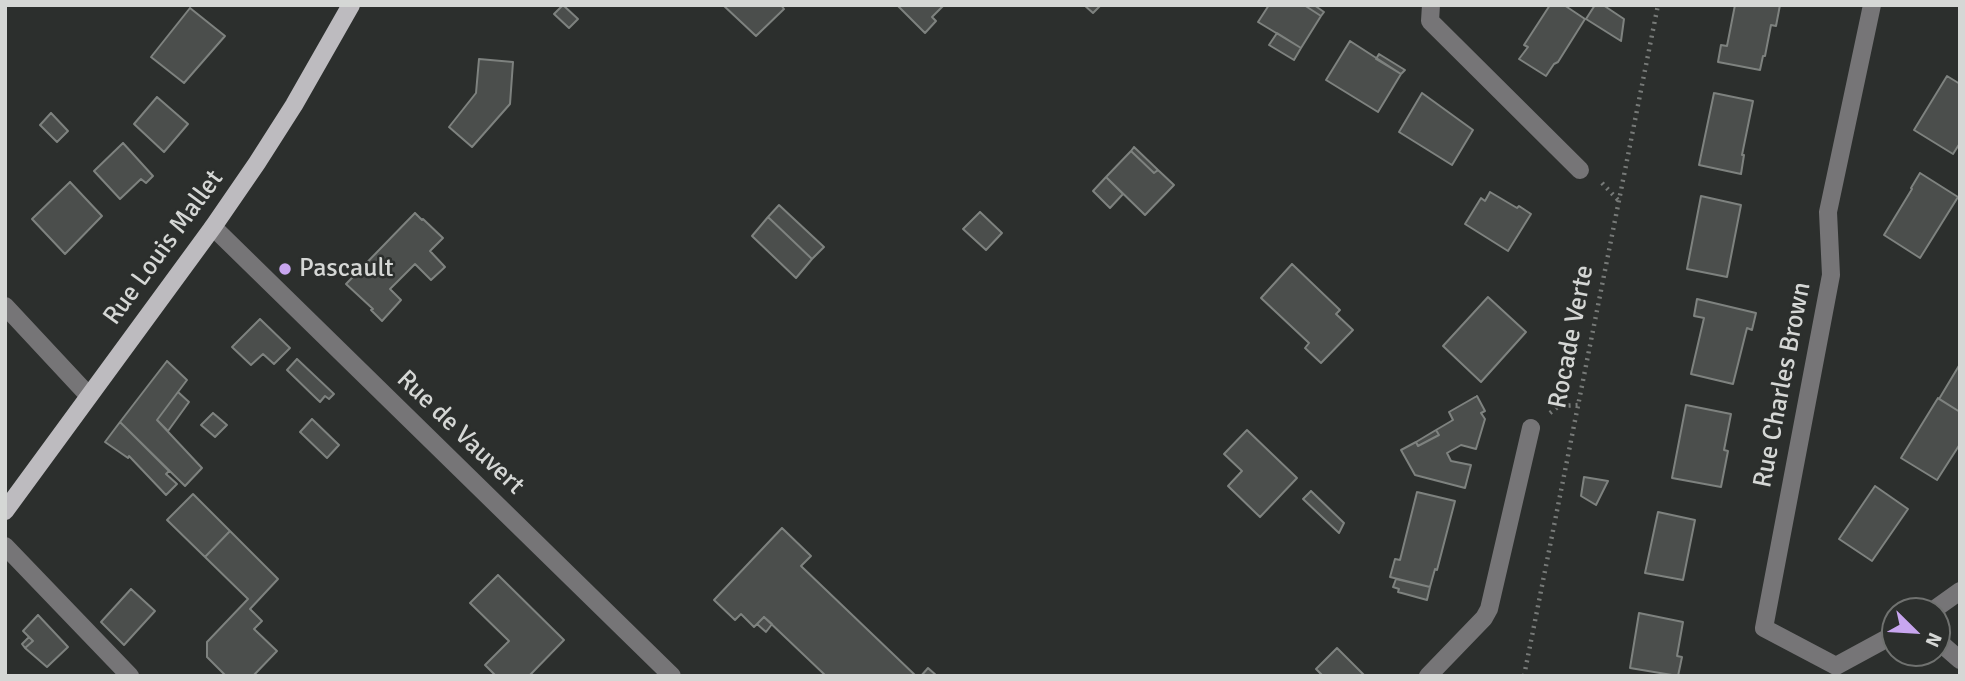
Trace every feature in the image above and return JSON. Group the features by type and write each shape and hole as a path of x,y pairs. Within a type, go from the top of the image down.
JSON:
{"main road":[{"name":"Rue Louis Mallet","path":"5,511 213,227 294,105 351,5"}],"street":[{"path":"1431,5 1430,21 1580,170"},
{"name":"Rue Charles Brown","path":"1872,5 1828,212 1831,275 1764,628 1836,666 1881,642"},
{"name":"Rue de Vauvert","path":"213,227 672,676"},
{"path":"5,306 89,396"},
{"path":"1428,676 1484,618 1489,609 1531,428"},
{"path":"5,546 131,676"}],"path":[{"name":"Rocade Verte","path":"1524,676 1658,5"}],"building":[{"path":"563,5 578,19 569,28 554,14"},
{"path":"723,5 781,5 784,9 756,36"},
{"path":"897,5 944,5 932,17 936,21 925,33"},
{"path":"1084,5 1101,5 1093,13"},
{"path":"1269,5 1304,5 1321,16 1301,48 1258,22"},
{"path":"1304,5 1314,5 1324,12 1321,16"},
{"path":"1550,5 1564,5 1585,19 1546,76 1519,59 1528,47 1524,45"},
{"path":"1595,5 1603,5 1624,19 1621,41 1586,19"},
{"path":"1735,5 1780,5 1776,26 1771,25 1760,70 1718,62 1721,45 1727,46"},
{"path":"190,8 225,36 184,83 151,57"},
{"path":"1277,33 1301,48 1294,60 1269,45"},
{"path":"1350,41 1401,74 1378,112 1326,80"},
{"path":"1379,54 1405,70 1401,74 1376,59"},
{"path":"479,59 513,62 510,104 472,147 449,127 476,93"},
{"path":"1947,76 1960,84 1960,143 1953,154 1914,130"},
{"path":"1422,93 1473,130 1452,165 1399,132"},
{"path":"1714,93 1753,101 1741,174 1699,165"},
{"path":"157,97 188,124 164,152 134,124"},
{"path":"51,113 68,131 57,142 40,125"},
{"path":"123,143 153,176 146,183 141,179 120,199 94,171"},
{"path":"1134,147 1158,170 1154,173 1131,151"},
{"path":"1131,151 1154,173 1158,170 1174,185 1145,215 1106,177"},
{"path":"1920,173 1958,197 1920,258 1884,235"},
{"path":"1106,177 1123,194 1110,208 1093,191"},
{"path":"70,182 102,216 65,254 32,219"},
{"path":"1490,192 1531,214 1508,251 1465,224 1481,198 1485,201"},
{"path":"1701,196 1741,205 1727,277 1687,269"},
{"path":"779,205 824,247 812,259 768,217"},
{"path":"980,212 1002,233 986,250 963,229"},
{"path":"415,213 443,238 430,251 445,267 431,280 415,264 390,289 401,300 382,321 346,284"},
{"path":"768,217 812,259 796,278 752,236"},
{"path":"1292,264 1340,310 1336,314 1353,330 1321,363 1305,348 1309,343 1261,298"},
{"path":"1488,297 1526,332 1481,382 1443,346"},
{"path":"1697,299 1756,313 1752,330 1747,328 1733,384 1691,374 1704,318 1694,316"},
{"path":"260,319 290,348 274,364 263,354 251,365 232,347"},
{"path":"297,359 334,394 329,399 325,396 320,402 287,370"},
{"path":"167,361 187,380 157,420 202,468 185,486 120,422"},
{"path":"1960,364 1960,412 1939,399"},
{"path":"178,392 189,402 168,431 157,420"},
{"path":"1477,396 1485,411 1481,413 1485,419 1476,449 1461,445 1447,453 1451,461 1471,465 1465,488 1415,475 1401,450 1416,442 1418,446 1439,435 1436,430 1453,420 1449,412"},
{"path":"1938,398 1960,412 1960,444 1937,480 1901,458"},
{"path":"1686,405 1731,414 1721,487 1672,478"},
{"path":"213,413 227,425 215,437 201,425"},
{"path":"312,419 339,445 327,458 300,432"},
{"path":"120,422 169,471 166,474 177,484 166,495 129,456 128,458 105,442"},
{"path":"1247,430 1297,478 1260,517 1228,486 1242,471 1224,454"},
{"path":"1436,430 1439,435 1418,446 1416,442"},
{"path":"1584,477 1608,481 1596,505 1581,496"},
{"path":"1875,486 1908,509 1872,561 1839,539"},
{"path":"1311,491 1344,523 1339,533 1303,499"},
{"path":"1417,492 1455,501 1430,587 1390,577 1395,559 1400,560"},
{"path":"193,494 230,531 205,557 167,520"},
{"path":"1658,512 1695,520 1683,580 1645,573"},
{"path":"782,528 811,556 801,566 916,676 826,676 764,617 754,627 741,614 735,620 714,600"},
{"path":"230,531 278,579 250,609 262,621 254,629 277,651 253,676 226,676 207,657 207,642 248,599 205,557"},
{"path":"498,575 564,640 529,676 496,676 485,665 509,641 470,603"},
{"path":"1396,579 1430,587 1427,600 1398,592 1399,589 1393,587"},
{"path":"131,589 155,611 124,645 101,622"},
{"path":"1639,613 1683,622 1677,656 1682,657 1678,676 1630,668"},
{"path":"38,615 68,647 47,667 25,648 33,641 23,631"},
{"path":"764,617 772,624 766,632 757,624"},
{"path":"29,637 33,641 25,648 22,644"},
{"path":"1337,648 1365,676 1323,676 1316,669"},
{"path":"928,668 937,676 921,676"}],"place":[{"name":"Pascault","path":"285,269"}]}
